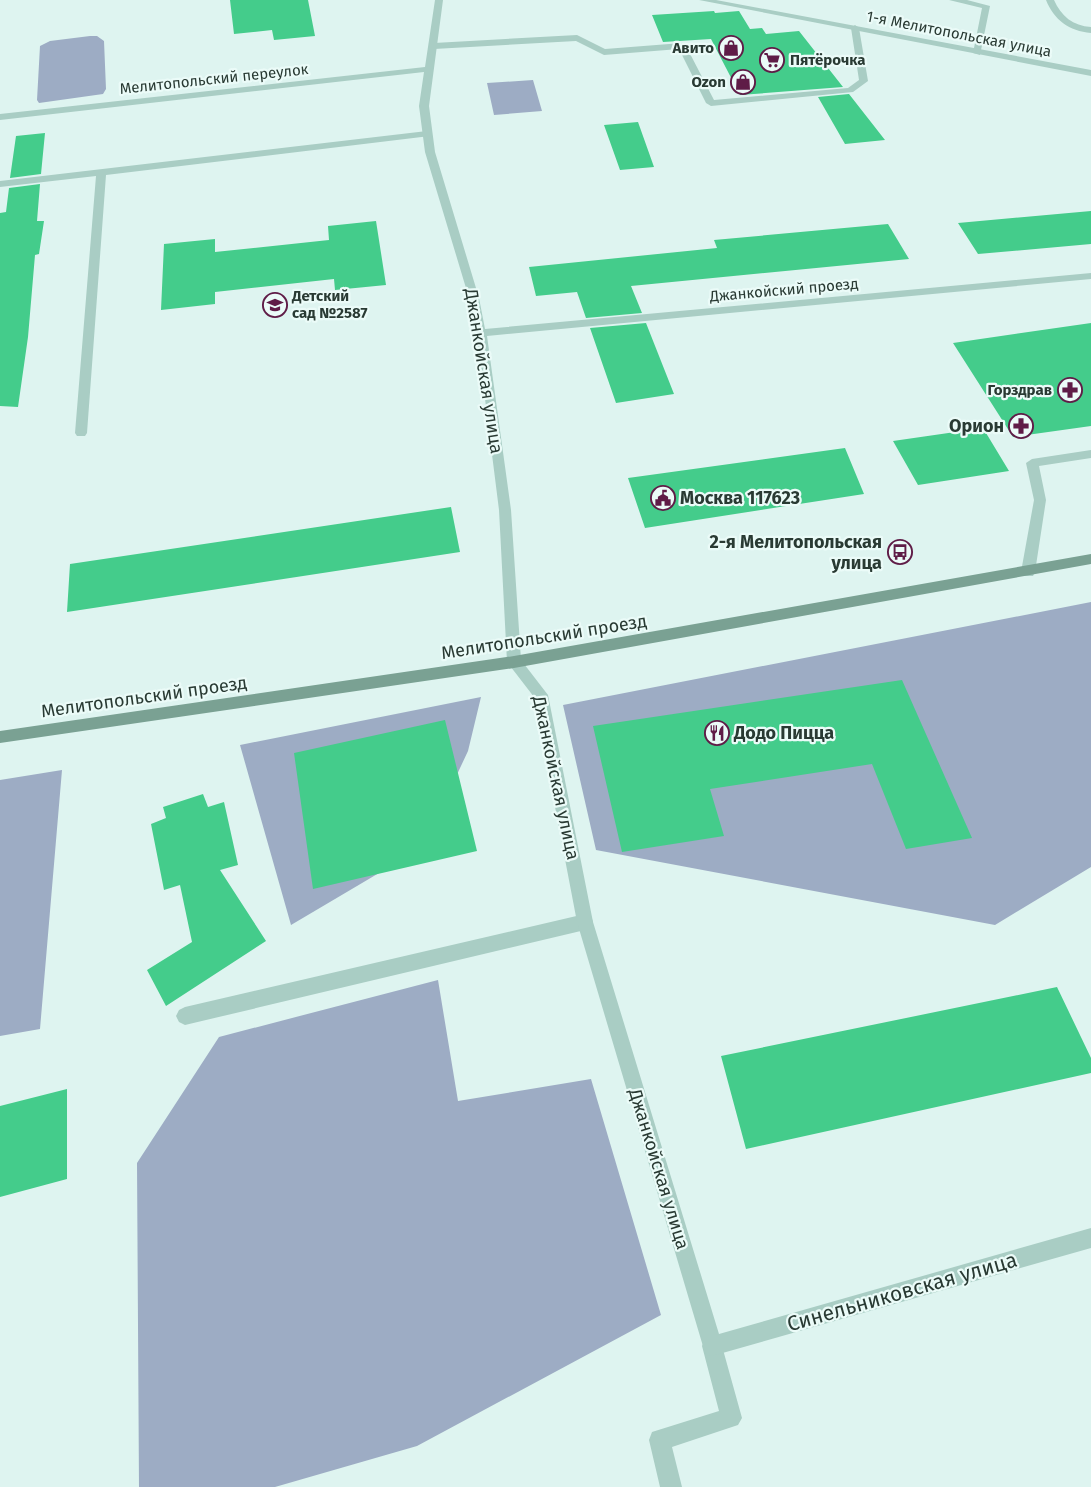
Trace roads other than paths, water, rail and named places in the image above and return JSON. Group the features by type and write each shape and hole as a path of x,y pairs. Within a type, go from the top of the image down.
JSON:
{"street":[{"name":"Джанкойская улица","path":"439,0 424,106 427,134 430,152 474,298 487,367 505,510 514,662 542,695 585,922 712,1346 731,1418 660,1440 671,1487"},
{"name":"1-я Мелитопольская улица","path":"703,0 1091,74"},
{"path":"953,0 986,6 977,53"},
{"path":"1050,0 1068,25 1080,30 1091,30"},
{"path":"434,46 577,38 604,52 682,46 711,103 850,90 864,81 855,28"},
{"name":"Мелитопольский переулок","path":"0,117 430,69"},
{"path":"0,184 427,134"},
{"path":"81,433 101,172"},
{"name":"Джанкойский проезд","path":"480,333 1091,276"},
{"path":"1028,572 1040,500 1032,463 1091,454"},
{"name":"Мелитопольский проезд","path":"0,737 514,662 1028,572 1091,559"},
{"path":"185,1016 585,922"},
{"name":"Синельниковская улица","path":"712,1346 1091,1238"}],"place":[{"name":"Авито","path":"731,48"},
{"name":"Пятёрочка","path":"772,60"},
{"name":"Ozon","path":"743,82"},
{"name":"Детский сад №2587","path":"275,305"},
{"name":"Горздрав","path":"1070,390"},
{"name":"Орион","path":"1021,426"},
{"name":"Москва 117623","path":"663,498"},
{"name":"2-я Мелитопольская улица","path":"900,552"},
{"name":"Додо Пицца","path":"717,733"}]}
